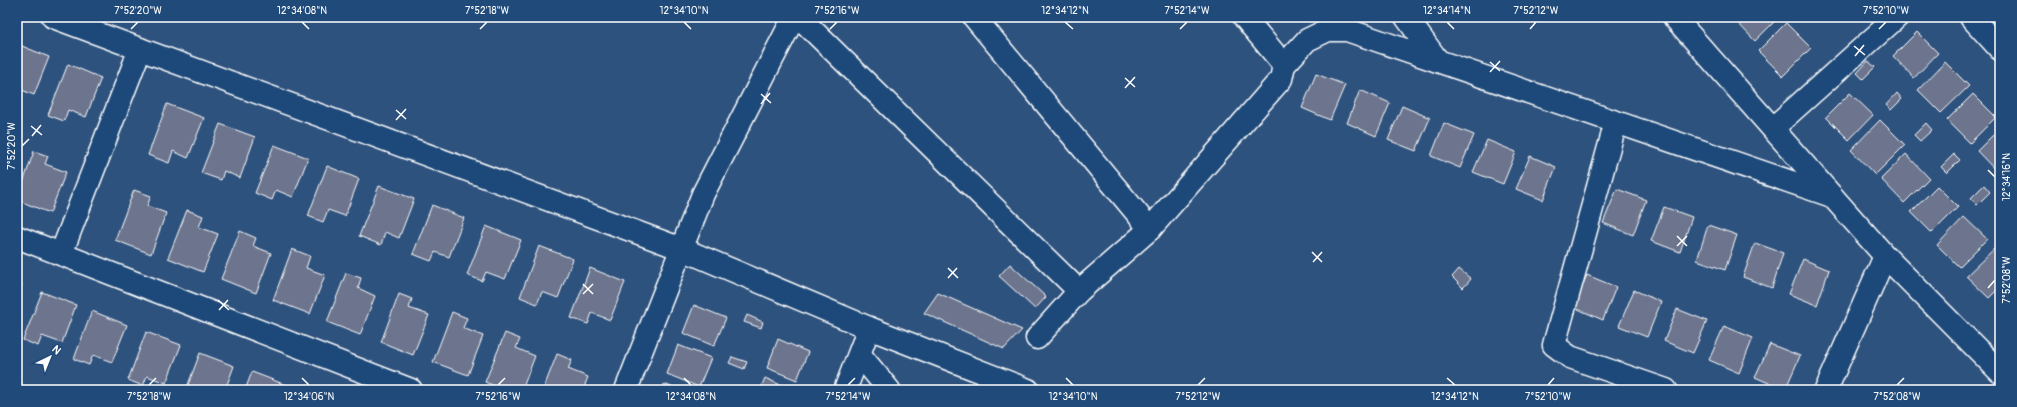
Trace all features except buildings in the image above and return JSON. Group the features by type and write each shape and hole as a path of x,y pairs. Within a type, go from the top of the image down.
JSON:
{"street":[{"path":"53,17 682,249 869,328 1028,390"},
{"path":"626,390 703,194 794,17"},
{"path":"799,17 1079,291"},
{"path":"974,17 1150,229"},
{"path":"1244,17 1284,65"},
{"path":"1406,17 1438,61"},
{"path":"1674,17 1885,256 2000,372"},
{"path":"1773,128 1897,17"},
{"path":"1971,17 2000,49"},
{"path":"1037,338 1079,291 1150,229 1282,79 1284,65 1307,40 1328,30 1347,30 1832,196"},
{"path":"61,254 140,49"},
{"path":"1616,122 1554,344 1570,357 1666,390"},
{"path":"17,237 400,388"},
{"path":"1826,390 1885,256"},
{"path":"845,390 869,328"},
{"path":"860,354 889,390"}]}
